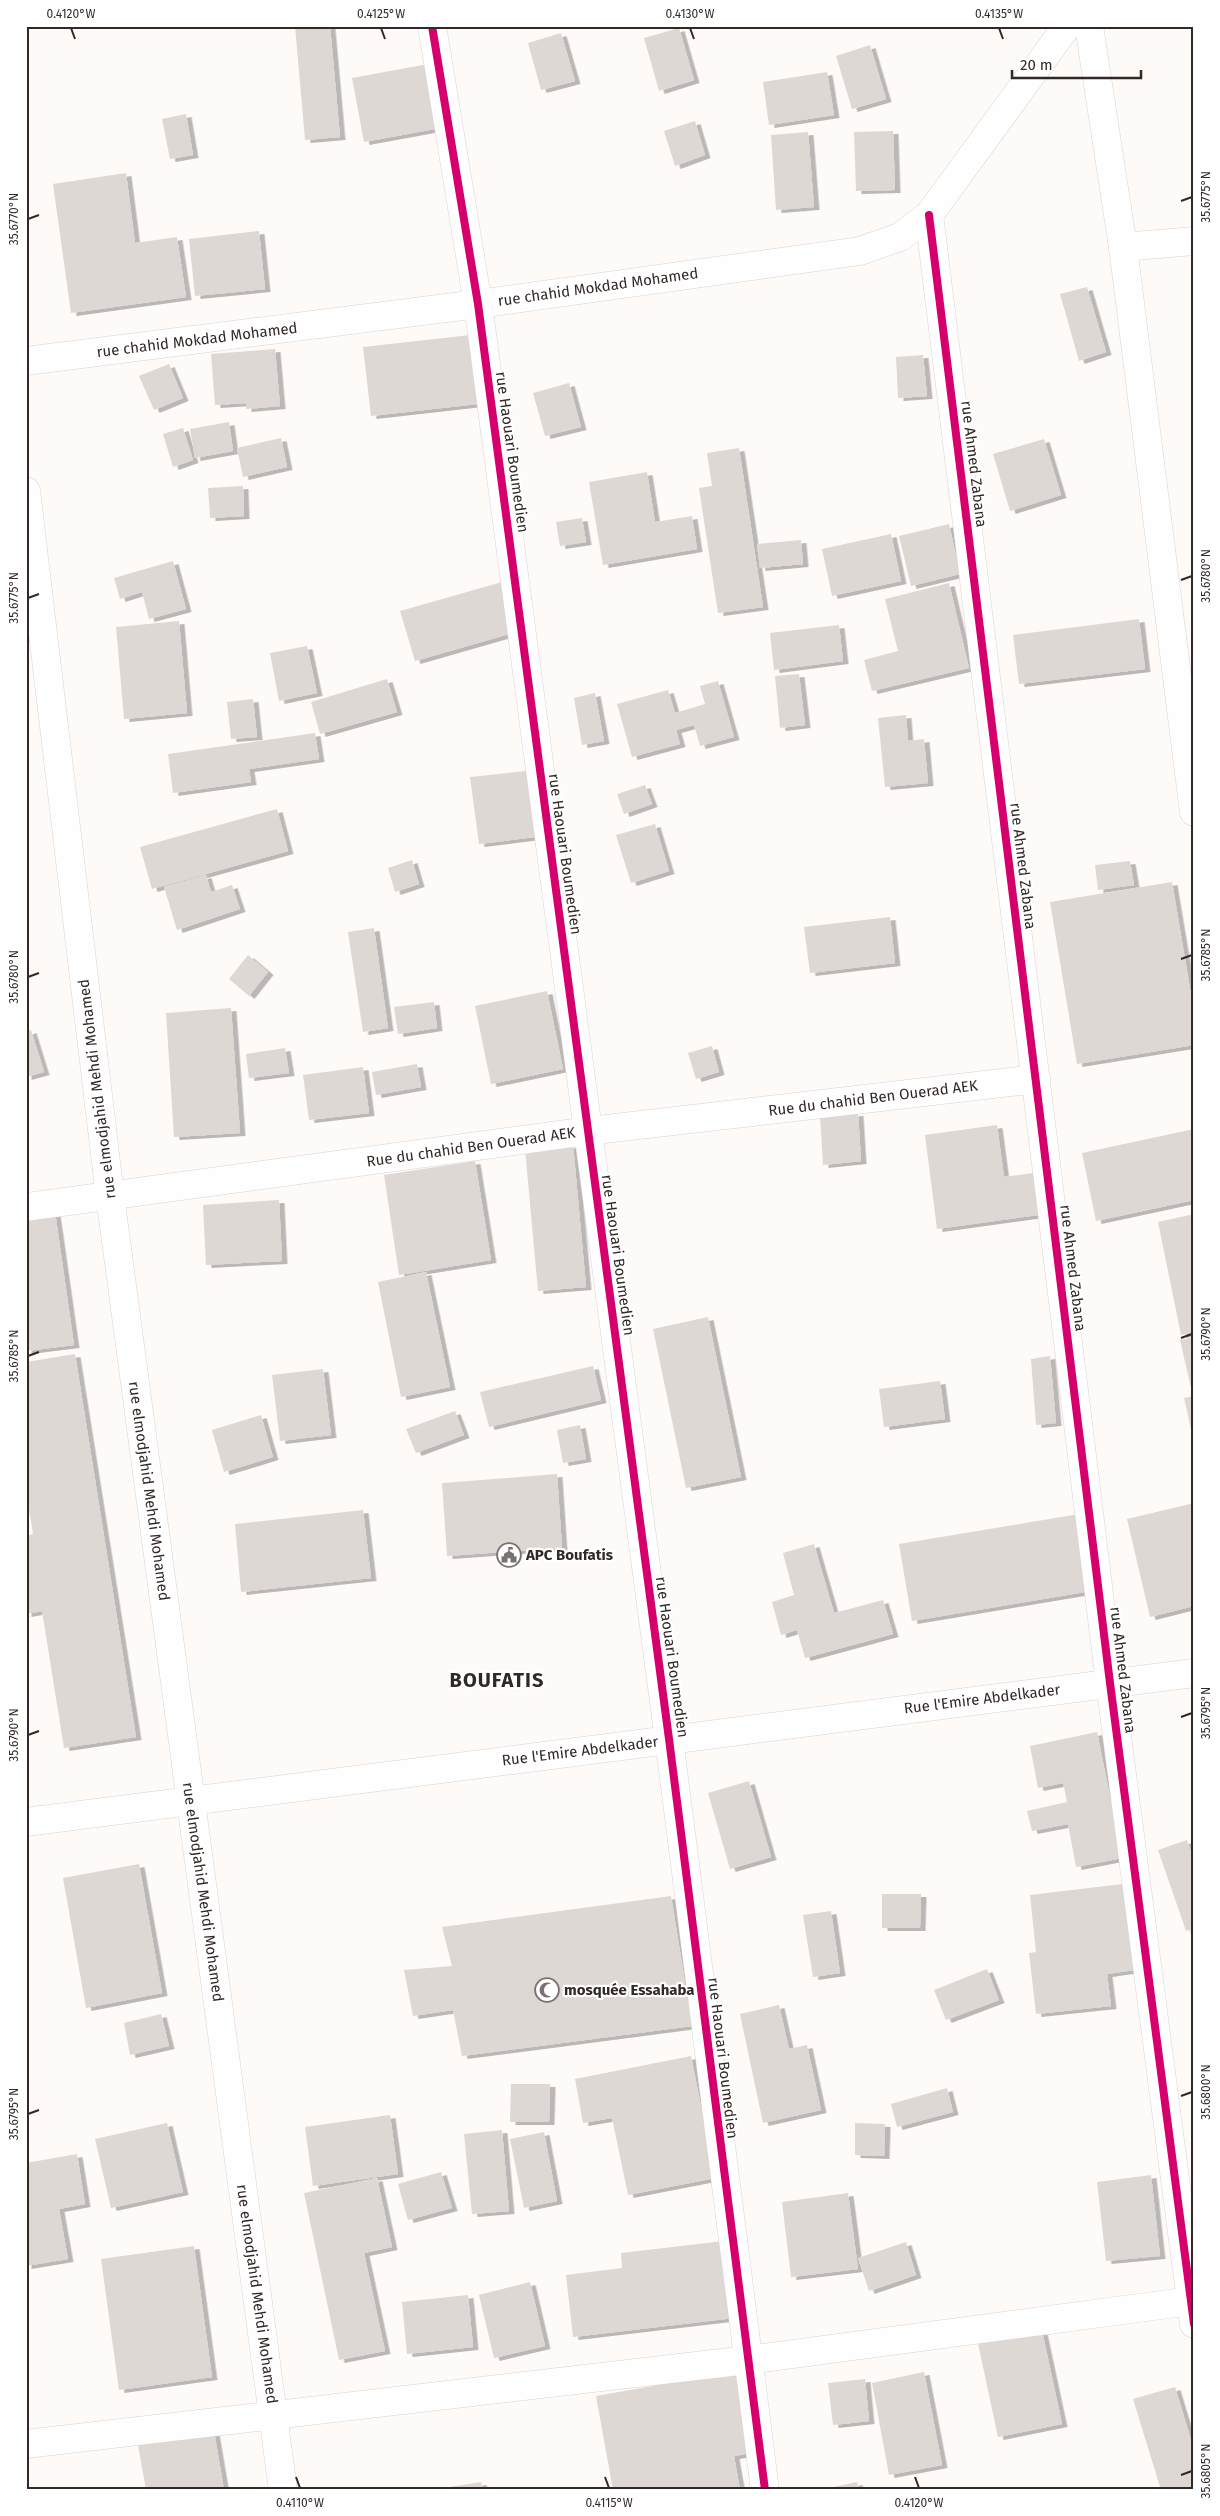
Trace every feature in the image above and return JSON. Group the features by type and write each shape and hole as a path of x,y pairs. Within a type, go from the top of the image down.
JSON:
{"street":[{"name":"rue Haouari Boumedien","path":"432,26 478,304 669,1740 765,2490"},
{"name":"rue chahid Mokdad Mohamed","path":"26,361 478,304 860,251 900,237 929,215 1067,26"},
{"path":"1089,26 1185,679 1194,812"},
{"name":"rue Ahmed Zabana","path":"929,215 1110,1683 1192,2312"},
{"path":"1123,247 1194,241"},
{"name":"rue elmodjahid Mehdi Mohamed","path":"26,491 110,1196 283,2490"},
{"name":"Rue du chahid Ben Ouerad AEK","path":"26,1207 588,1131 1036,1079"},
{"name":"Rue l'Emire Abdelkader","path":"26,1822 1194,1673"},
{"path":"26,2444 748,2360 1192,2312"}],"building":[{"path":"295,26 330,26 340,137 305,140"},
{"path":"679,28 694,80 659,91 644,38"},
{"path":"561,33 575,81 541,90 528,43"},
{"path":"870,45 886,99 852,109 836,56"},
{"path":"428,64 440,128 364,142 352,78"},
{"path":"827,72 834,115 769,125 763,82"},
{"path":"186,114 193,155 170,159 162,119"},
{"path":"695,121 705,155 675,166 664,131"},
{"path":"893,131 895,190 856,191 854,132"},
{"path":"808,132 814,207 776,210 771,135"},
{"path":"126,173 135,243 177,237 186,297 71,313 53,184"},
{"path":"259,231 265,289 195,296 189,239"},
{"path":"1087,287 1106,352 1079,361 1060,294"},
{"path":"479,334 486,403 371,416 363,347"},
{"path":"275,349 280,406 246,409 246,403 215,405 211,354"},
{"path":"923,355 927,396 898,398 896,357"},
{"path":"169,364 183,398 154,410 139,376"},
{"path":"569,383 581,427 545,436 533,393"},
{"path":"229,422 233,451 195,458 190,429"},
{"path":"183,428 193,460 173,467 163,434"},
{"path":"281,438 287,467 243,477 237,448"},
{"path":"1044,439 1061,495 1010,511 993,454"},
{"path":"739,448 763,607 718,613 699,488 712,486 707,453"},
{"path":"647,472 655,522 692,516 697,549 603,565 589,482"},
{"path":"243,486 244,516 210,518 208,488"},
{"path":"582,518 586,542 560,546 556,522"},
{"path":"949,524 960,574 911,586 899,536"},
{"path":"891,534 901,581 832,596 822,549"},
{"path":"801,540 803,564 760,568 757,544"},
{"path":"173,561 186,609 149,619 142,592 120,599 114,578"},
{"path":"502,582 516,632 415,661 400,611"},
{"path":"949,583 969,668 872,691 864,660 898,651 885,599"},
{"path":"1139,619 1145,669 1019,684 1013,635"},
{"path":"179,621 187,713 124,719 116,627"},
{"path":"839,625 843,661 774,670 770,633"},
{"path":"307,646 317,693 279,701 270,653"},
{"path":"799,674 805,725 780,728 775,676"},
{"path":"387,679 397,712 320,734 311,702"},
{"path":"718,681 734,737 700,746 694,725 676,730 680,744 632,757 617,704 668,690 675,713 705,704 700,686"},
{"path":"595,693 604,741 582,745 574,698"},
{"path":"253,699 257,737 231,739 227,702"},
{"path":"906,715 908,741 924,739 928,783 885,787 878,718"},
{"path":"315,733 319,759 249,769 251,782 173,793 168,754"},
{"path":"535,770 543,836 479,844 470,777"},
{"path":"645,785 652,804 624,814 617,794"},
{"path":"277,809 288,851 152,889 140,847"},
{"path":"655,824 669,871 631,883 616,835"},
{"path":"412,860 419,884 395,892 388,868"},
{"path":"1130,861 1134,885 1098,890 1095,865"},
{"path":"206,875 211,892 232,885 240,909 177,930 164,887"},
{"path":"1172,882 1194,1013 1194,1045 1077,1064 1050,902"},
{"path":"890,917 895,963 810,973 804,927"},
{"path":"374,928 388,1028 363,1032 348,932"},
{"path":"248,955 268,972 249,996 229,979"},
{"path":"547,991 563,1069 491,1084 475,1006"},
{"path":"434,1002 437,1028 398,1034 394,1007"},
{"path":"231,1008 240,1133 174,1137 166,1013"},
{"path":"31,1030 44,1072 26,1077 26,1032"},
{"path":"712,1046 719,1072 696,1079 688,1053"},
{"path":"285,1048 289,1073 249,1078 246,1054"},
{"path":"417,1064 421,1087 376,1095 372,1072"},
{"path":"363,1067 369,1113 309,1120 303,1075"},
{"path":"858,1113 861,1161 823,1165 820,1116"},
{"path":"997,1125 1004,1177 1033,1173 1038,1215 937,1229 925,1135"},
{"path":"1194,1129 1194,1200 1096,1221 1082,1153"},
{"path":"573,1145 586,1287 538,1291 525,1149"},
{"path":"475,1161 491,1260 399,1275 384,1175"},
{"path":"279,1200 282,1261 206,1265 203,1205"},
{"path":"55,1212 74,1345 26,1351 26,1216"},
{"path":"1194,1214 1194,1332 1181,1335 1158,1222"},
{"path":"426,1272 450,1387 401,1397 378,1282"},
{"path":"708,1317 741,1477 686,1488 653,1329"},
{"path":"1194,1337 1194,1387 1191,1388 1180,1340"},
{"path":"75,1354 136,1737 64,1748 42,1611 26,1614 26,1536 33,1534 26,1491 26,1362"},
{"path":"1050,1356 1056,1423 1036,1425 1031,1359"},
{"path":"593,1366 601,1400 489,1427 480,1392"},
{"path":"323,1369 331,1435 280,1441 272,1375"},
{"path":"940,1381 945,1419 884,1427 879,1389"},
{"path":"1194,1396 1194,1438 1193,1438 1184,1398"},
{"path":"455,1411 464,1435 416,1453 406,1429"},
{"path":"261,1415 273,1457 224,1472 212,1430"},
{"path":"580,1425 586,1459 563,1463 557,1430"},
{"path":"557,1474 562,1548 447,1556 442,1483"},
{"path":"1194,1503 1194,1606 1150,1617 1127,1519"},
{"path":"363,1510 371,1578 241,1592 235,1524"},
{"path":"1079,1514 1091,1591 912,1621 899,1544"},
{"path":"814,1544 834,1613 883,1600 893,1634 805,1658 797,1630 781,1635 772,1602 794,1595 783,1553"},
{"path":"1097,1732 1122,1858 1076,1867 1068,1824 1032,1831 1027,1811 1067,1802 1063,1783 1038,1788 1030,1746"},
{"path":"749,1781 771,1857 730,1869 708,1793"},
{"path":"1187,1840 1194,1861 1194,1928 1186,1931 1158,1850"},
{"path":"139,1864 162,1993 86,2008 63,1878"},
{"path":"1131,1883 1141,1969 1107,1974 1111,2006 1036,2014 1029,1953 1036,1952 1030,1895"},
{"path":"882,1894 921,1894 920,1928 882,1928"},
{"name":"mosquée Essahaba","path":"671,1896 692,2026 462,2056 453,2010 413,2016 404,1970 452,1966 442,1927"},
{"path":"831,1911 840,1973 813,1977 803,1915"},
{"path":"987,1969 999,2000 946,2020 934,1990"},
{"path":"779,2005 789,2049 807,2045 821,2110 763,2123 740,2014"},
{"path":"161,2014 169,2046 130,2055 124,2023"},
{"path":"691,2056 715,2178 628,2195 612,2118 583,2123 575,2079"},
{"path":"511,2084 550,2084 549,2122 510,2122"},
{"path":"947,2088 953,2112 897,2127 891,2104"},
{"path":"390,2115 398,2174 313,2186 305,2127"},
{"path":"167,2123 183,2192 111,2208 95,2139"},
{"path":"855,2123 885,2124 884,2156 855,2155"},
{"path":"502,2130 509,2211 472,2214 464,2134"},
{"path":"544,2132 557,2201 524,2208 510,2139"},
{"path":"77,2154 85,2204 59,2209 68,2259 26,2266 26,2163"},
{"path":"441,2172 452,2208 408,2220 398,2184"},
{"path":"1151,2175 1160,2256 1106,2261 1097,2182"},
{"path":"377,2178 392,2247 364,2253 385,2351 339,2360 304,2193"},
{"path":"848,2193 858,2269 791,2277 782,2202"},
{"path":"724,2241 734,2318 573,2337 566,2275 622,2268 621,2253"},
{"path":"906,2242 916,2275 869,2291 858,2258"},
{"path":"194,2246 212,2377 119,2390 101,2259"},
{"path":"530,2282 545,2346 494,2358 479,2295"},
{"path":"468,2295 473,2347 407,2354 402,2302"},
{"path":"1041,2326 1062,2424 998,2437 977,2339"},
{"path":"737,2371 751,2453 734,2456 740,2490 636,2490 636,2487 613,2490 596,2396"},
{"path":"924,2372 942,2465 889,2475 872,2383"},
{"path":"865,2379 869,2421 833,2425 828,2383"},
{"path":"1175,2387 1194,2450 1194,2490 1161,2490 1133,2399"},
{"path":"214,2431 224,2490 146,2490 138,2445"},
{"path":"481,2482 483,2490 437,2490 437,2489"},
{"path":"857,2482 859,2490 824,2489"}],"cycle path":[{"path":"432,26 478,304 669,1739 765,2490"},
{"path":"929,215 1110,1683 1194,2324"}],"place":[{"name":"APC Boufatis","path":"509,1555"},
{"name":"mosquée Essahaba","path":"547,1990"}],"district":[{"name":"BOUFATIS","path":"497,1680"}]}
